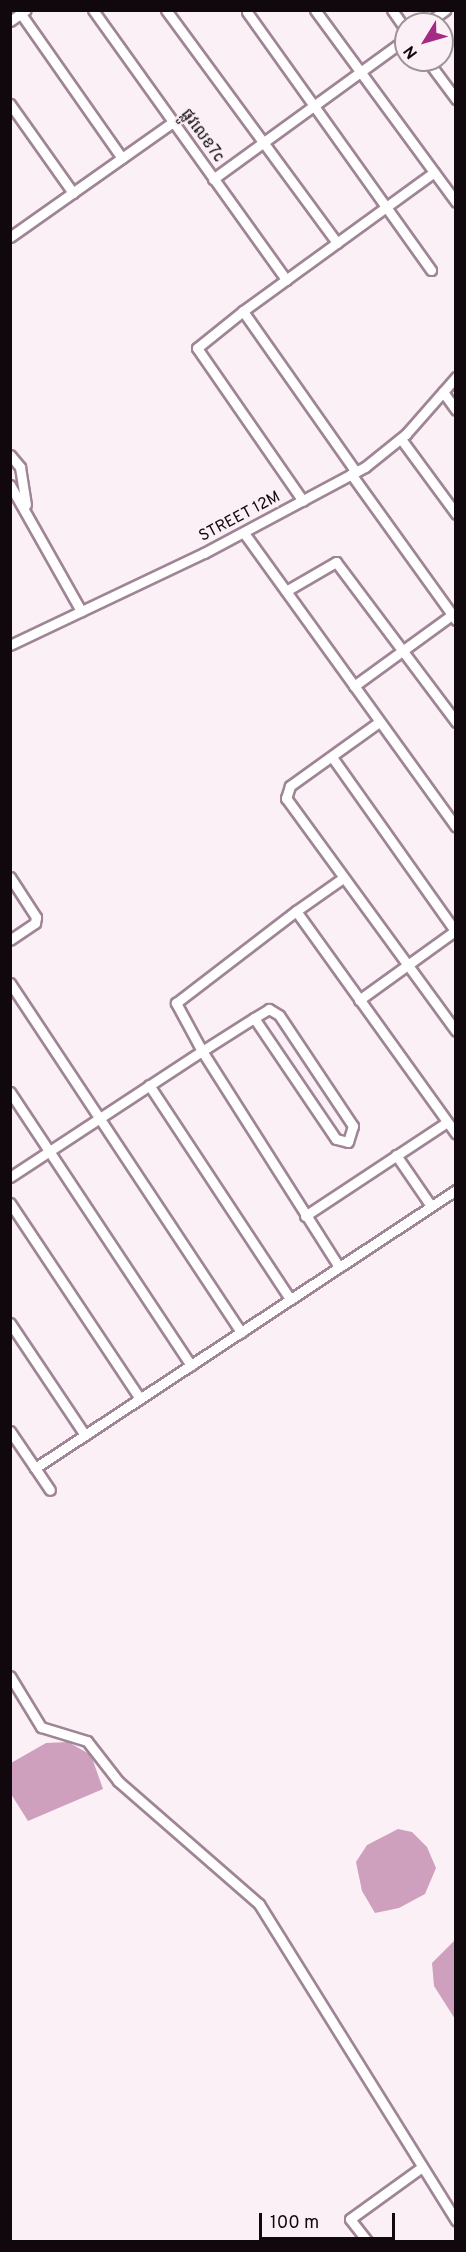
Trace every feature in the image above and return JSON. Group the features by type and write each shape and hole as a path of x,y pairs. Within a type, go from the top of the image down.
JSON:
{"street":[{"name":"ផ្លូវលេខ7c","path":"93,10 286,280"},
{"path":"166,10 337,243"},
{"path":"315,10 456,202"},
{"path":"247,12 431,270"},
{"path":"10,21 23,13 122,158"},
{"path":"213,178 394,48"},
{"path":"436,72 456,99"},
{"path":"10,104 73,193"},
{"path":"12,231 73,193 173,122"},
{"path":"303,501 197,348 243,311 434,171"},
{"path":"243,311 454,615 354,686"},
{"name":"STREET 12M","path":"10,645 244,533 354,473 401,439 456,377"},
{"path":"443,392 456,410"},
{"path":"401,439 456,514"},
{"path":"10,455 20,467 27,510"},
{"path":"10,485 27,510 81,611"},
{"path":"244,533 456,827"},
{"path":"286,591 336,562 456,722"},
{"path":"379,722 290,786 286,798 456,1031"},
{"path":"332,757 455,931 359,1000"},
{"path":"10,877 36,917 35,923 10,940"},
{"path":"339,1267 202,1051 176,1003 180,996 343,878"},
{"path":"296,912 456,1134"},
{"path":"10,983 241,1332"},
{"path":"10,1177 148,1085 254,1018 269,1009 292,1031 353,1126 348,1142 336,1139 254,1018"},
{"path":"148,1085 290,1299"},
{"path":"10,1092 191,1365"},
{"path":"305,1216 447,1122"},
{"path":"396,1155 431,1206"},
{"path":"35,1468 456,1190"},
{"path":"10,1203 140,1399"},
{"path":"10,1323 85,1435"},
{"path":"10,1431 50,1490"},
{"path":"10,1676 41,1727 87,1742 118,1782 260,1904 456,2221"},
{"path":"368,2241 350,2219 422,2167"}],"shaded area":[{"path":"68,1742 91,1755 103,1789 28,1821 11,1794 11,1763 46,1743"},
{"path":"398,1829 412,1832 427,1847 436,1868 425,1894 399,1908 375,1913 362,1891 356,1862 367,1845"},
{"path":"455,1940 455,2019 434,1986 432,1963"}]}
